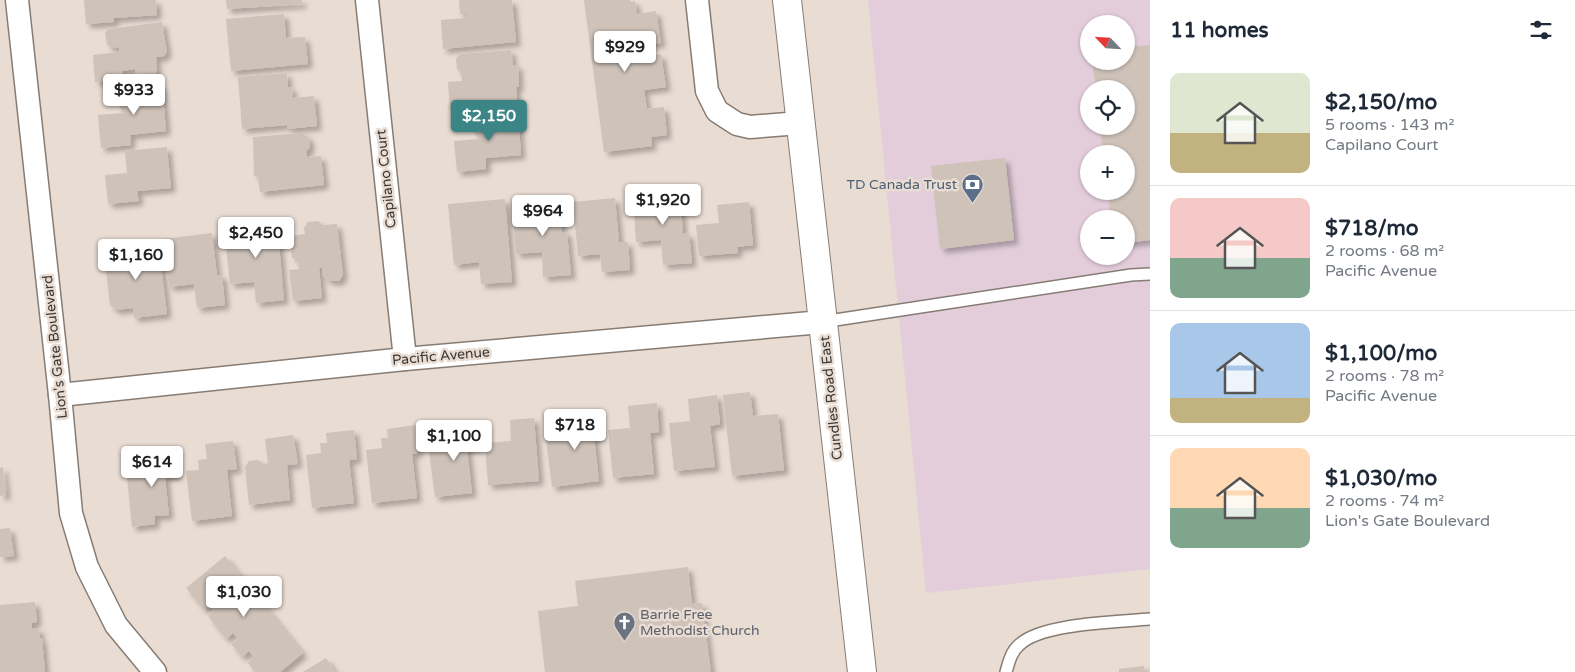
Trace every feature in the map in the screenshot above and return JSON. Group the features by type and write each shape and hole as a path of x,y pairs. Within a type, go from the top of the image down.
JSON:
{"main road":[{"name":"Cundles Road East","path":"786,0 862,672"}],"street":[{"name":"Lion's Gate Boulevard","path":"17,0 71,513 87,567 116,625 155,672"},
{"name":"Capilano Court","path":"367,0 405,359"},
{"path":"697,0 707,91 717,111 737,124 750,127 800,123"},
{"name":"Pacific Avenue","path":"60,395 405,359 822,322"}],"lane":[{"path":"822,322 1121,276 1150,274"},
{"path":"1006,672 1010,657 1019,644 1036,634 1054,628 1150,619"}],"shaded area":[{"path":"868,0 1150,0 1150,569 926,593"}],"building":[{"path":"84,0 156,0 157,15 114,18 114,22 86,24"},
{"path":"226,0 302,0 302,4 227,9"},
{"path":"459,0 512,0 516,42 443,49 441,20 466,18 466,14 460,14"},
{"path":"584,0 630,0 631,2 635,1 637,14 656,11 661,43 635,46 637,57 661,54 666,87 644,90 647,109 664,107 667,135 651,137 652,146 604,152"},
{"path":"284,14 286,38 305,37 308,64 231,71 226,19"},
{"path":"162,22 167,52 163,57 156,57 157,73 136,74 135,69 122,71 123,80 95,82 93,55 119,52 119,47 111,48 107,44 105,33 109,29"},
{"path":"1150,45 1150,240 1135,242 1135,210 1110,210 1109,200 1135,200 1135,145 1102,145 1101,135 1135,135 1135,80 1095,80 1093,70 1135,70 1135,46"},
{"path":"511,50 513,65 518,65 519,87 516,87 517,103 450,109 448,82 462,81 461,73 457,69 456,59 460,54"},
{"path":"287,73 288,88 292,87 293,98 314,96 317,126 287,129 287,125 242,129 238,77"},
{"path":"162,84 166,131 130,135 131,145 101,148 98,115 123,113 119,105 117,92 121,88"},
{"path":"518,113 521,155 486,158 486,169 457,172 454,141 479,139 474,132 473,122 477,116"},
{"path":"303,133 309,138 310,147 306,152 307,157 321,156 324,185 260,192 258,176 254,176 253,137"},
{"path":"167,147 171,188 137,191 139,201 108,204 105,175 127,173 125,151"},
{"name":"TD Canada Trust","path":"1005,158 1014,240 940,249 931,166"},
{"path":"680,192 683,234 689,233 692,263 663,265 661,240 636,242 633,196"},
{"path":"615,198 619,242 628,242 630,270 602,272 600,254 578,256 573,202"},
{"path":"505,199 512,282 481,284 479,262 454,265 448,204"},
{"path":"749,202 753,245 737,247 738,253 699,256 696,225 719,223 717,205"},
{"path":"560,204 562,232 567,232 571,275 543,277 542,252 516,254 512,208"},
{"path":"318,221 323,225 337,224 343,275 339,281 330,281 323,276 322,268 319,268 322,298 293,301 289,270 299,269 297,258 292,258 290,236 305,234 304,228 308,222"},
{"path":"277,222 284,300 256,303 254,282 230,284 224,227"},
{"path":"212,233 217,275 222,275 225,305 197,308 194,284 169,287 163,239"},
{"path":"136,242 137,250 159,247 167,314 134,318 133,308 116,310 110,305 104,253 123,252 122,244"},
{"path":"750,392 753,416 778,414 784,470 732,476 723,395"},
{"path":"717,395 720,424 710,426 715,467 674,471 669,423 690,421 688,399"},
{"path":"657,403 659,432 650,433 654,474 613,478 608,430 630,428 628,406"},
{"path":"596,409 599,436 594,437 599,481 552,487 546,440 567,437 564,413"},
{"path":"534,418 539,481 488,485 485,443 511,441 510,420"},
{"path":"474,423 477,447 467,448 472,493 435,497 429,452 441,450 440,440 450,438 449,426"},
{"path":"415,425 418,453 412,454 417,498 372,503 366,450 382,448 381,438 388,438 387,429"},
{"path":"354,430 357,459 349,460 354,503 312,508 306,455 321,453 320,443 327,443 326,433"},
{"path":"293,435 298,464 287,465 290,500 249,505 245,467 249,461 258,460 264,464 268,463 265,439"},
{"path":"233,441 237,469 227,470 232,516 192,521 186,471 199,470 198,460 207,459 205,444"},
{"path":"174,447 177,475 165,477 169,515 155,516 155,524 132,527 127,477 150,475 147,449"},
{"path":"3,467 6,495 0,496 0,468"},
{"path":"10,528 14,556 0,557 0,529"},
{"path":"225,556 303,653 280,672 255,672 248,663 254,657 249,651 242,657 231,644 238,639 233,633 226,639 208,616 214,611 209,605 204,610 186,588"},
{"name":"Barrie Free Methodist Church","path":"688,567 692,604 702,603 711,672 545,672 538,611 578,606 575,581"},
{"path":"35,602 37,622 32,623 32,629 39,628 40,638 42,638 45,672 0,672 0,605"},
{"path":"326,658 335,672 303,672"},
{"path":"1144,666 1145,672 1119,672 1119,669"}],"place":[{"name":"TD Canada Trust","path":"973,203"},
{"name":"Barrie Free Methodist Church","path":"624,641"}]}
